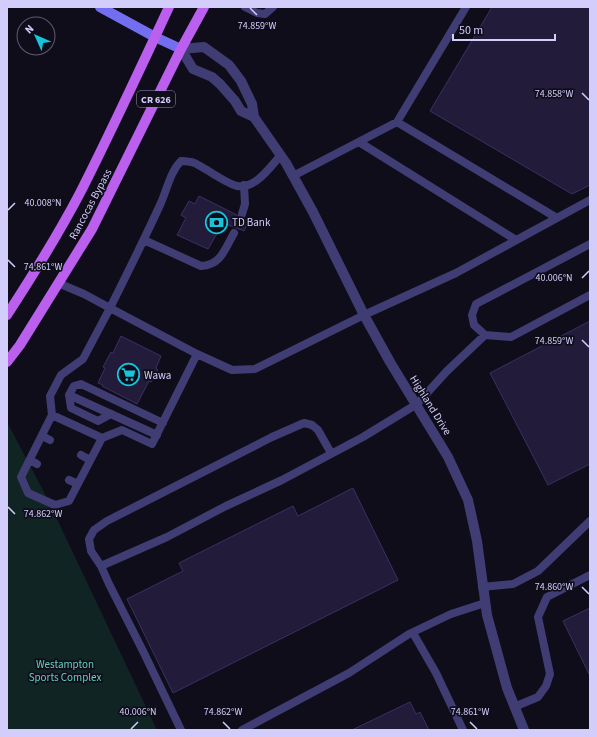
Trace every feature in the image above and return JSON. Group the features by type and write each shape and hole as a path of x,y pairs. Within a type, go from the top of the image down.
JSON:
{"main road":[{"path":"100,7 155,37 181,49"},
{"name":"CR 626","path":"155,37 169,7"},
{"name":"CR 626","path":"181,49 204,7"},
{"name":"Rancocas Bypass","path":"7,315 38,266 79,194 155,37"},
{"name":"Rancocas Bypass","path":"7,362 20,345 92,229 181,49"}],"street":[{"name":"Highland Drive","path":"254,117 241,111 235,101 212,78 193,69 181,49 204,47 229,65 241,81 252,104 254,117 281,155 313,212 364,315 390,362 448,456 468,500 477,541 482,587 496,652 507,688 524,730"}],"lane":[{"path":"247,8 257,13 265,14 273,7"},
{"path":"293,176 397,122 466,7"},
{"path":"397,122 556,218"},
{"path":"359,142 516,240"},
{"path":"197,354 152,444 122,430 102,438 69,501 55,505 28,493 21,478 33,462 42,436 52,415 50,396 61,375 83,359 144,240 164,197 175,167 181,161 194,161 206,170 237,186 250,184 266,172 281,155"},
{"path":"242,214 245,204 244,185"},
{"path":"58,284 84,294 197,354 232,370 255,369 364,315 456,272 590,200"},
{"path":"144,240 201,266 208,265 220,258 234,233"},
{"path":"590,244 476,304 472,315 474,325 485,335 511,337 590,295"},
{"path":"101,566 167,537 226,506 282,480 364,437 417,404 447,371 485,335"},
{"path":"111,414 98,421 71,408 69,395 74,386 81,384 163,423"},
{"path":"69,395 157,435"},
{"path":"52,415 102,438"},
{"path":"181,730 143,651 108,584 101,566 92,551 89,539 94,530 107,521 272,437 304,423 312,425 318,430 331,453"},
{"path":"42,436 50,440"},
{"path":"81,456 90,460"},
{"path":"69,480 78,484"},
{"path":"482,587 513,584 538,571 590,521"},
{"path":"514,707 538,697 546,686 550,674 538,618 547,597 590,575"},
{"path":"242,730 349,672 413,633 451,614 485,603"},
{"path":"413,633 436,673 463,730"}],"green space":[{"name":"Westampton Sports Complex","path":"7,422 46,496 157,730 7,730"}],"building":[{"path":"492,7 590,7 590,185 572,194 430,111"},
{"name":"TD Bank","path":"199,196 237,215 240,219 249,221 244,231 223,223 208,249 177,235 186,218 181,215 189,201 195,204"},
{"path":"590,321 590,464 548,485 490,373"},
{"name":"Wawa","path":"121,336 161,356 156,368 158,370 151,382 149,381 137,404 98,383 105,368 103,367 111,352 113,353"},
{"path":"353,488 398,580 173,693 127,599 183,571 179,563 293,506 298,516"},
{"path":"590,608 590,676 563,621"},
{"path":"410,702 416,714 420,712 429,730 352,730"}],"place":[{"name":"TD Bank","path":"216,222"},
{"name":"Wawa","path":"128,375"}]}
